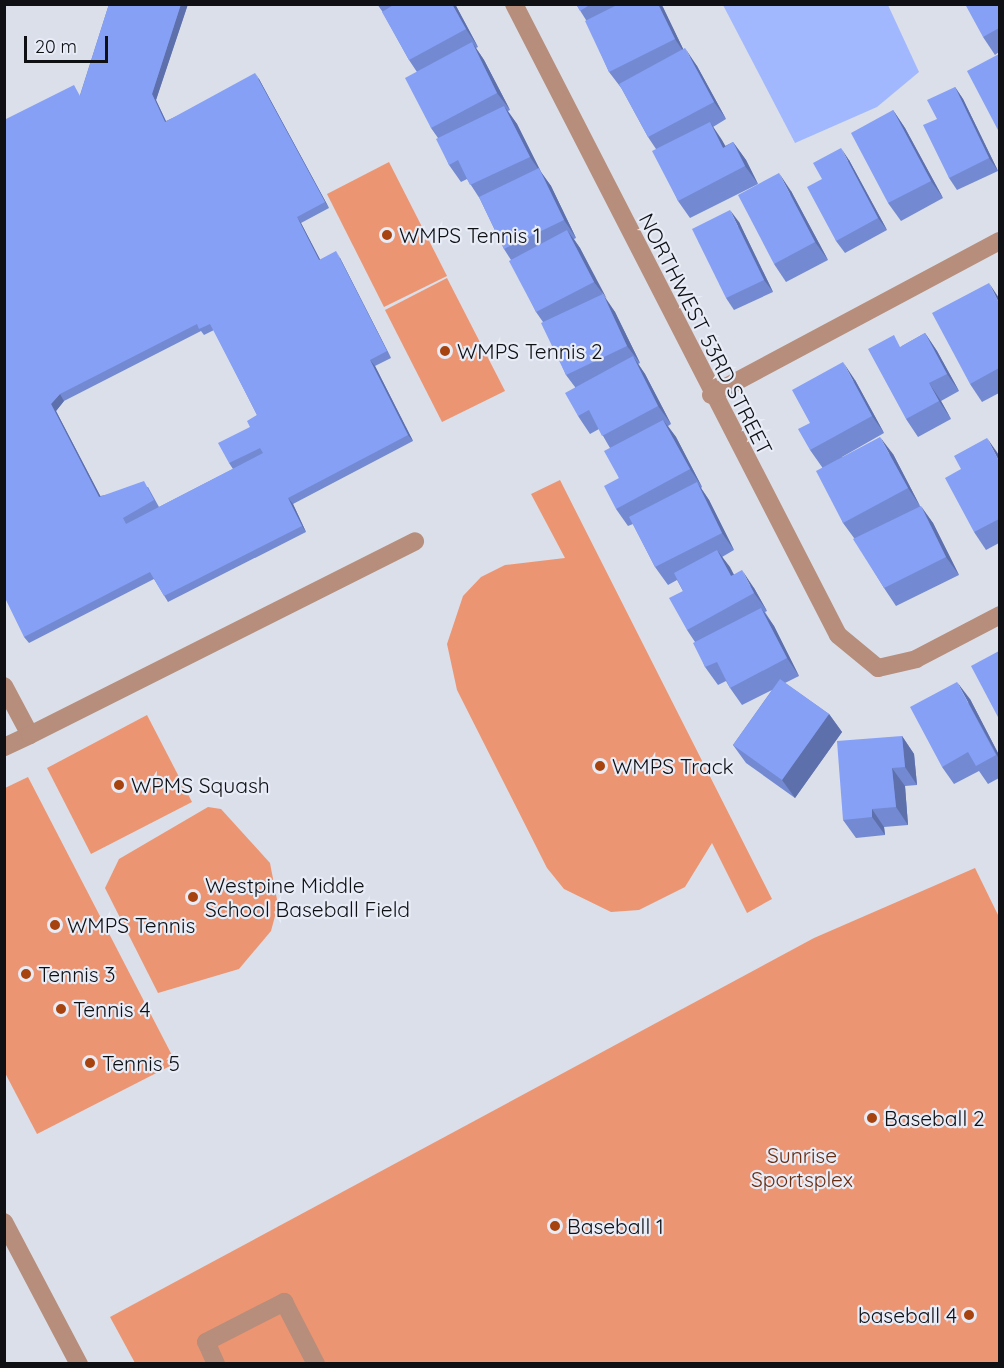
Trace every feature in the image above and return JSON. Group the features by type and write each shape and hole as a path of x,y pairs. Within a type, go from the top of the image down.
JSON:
{"street":[{"name":"NORTHWEST 53RD STREET","path":"514,4 711,395 838,634 879,668 916,659 999,615"},
{"path":"711,395 999,241"},
{"path":"5,747 415,541"},
{"path":"4,686 30,735"},
{"path":"4,1222 79,1364"},
{"path":"216,1364 206,1342 284,1302 316,1364"}],"green space":[{"name":"WMPS Tennis 1","path":"389,162 447,276 384,307 327,194"},
{"name":"WMPS Tennis 2","path":"447,278 505,391 442,422 385,310"},
{"name":"WMPS Track","path":"560,480 772,899 747,913 712,843 685,887 639,910 611,912 564,889 547,868 457,690 447,644 463,596 481,577 505,565 565,558 531,494"},
{"name":"WPMS Squash","path":"147,715 192,802 91,854 47,768"},
{"name":"WMPS Tennis","path":"28,777 176,1063 37,1134 4,1071 5,788"},
{"name":"Westpine Middle School Baseball Field","path":"208,807 221,809 270,863 278,905 271,931 239,969 158,993 105,888 119,859"},
{"name":"Sunrise Sportsplex","path":"975,868 999,917 999,1363 135,1363 110,1317 814,938"}],"water":[{"path":"723,5 888,5 919,72 877,107 795,143"}],"building":[{"path":"109,4 181,4 152,94 165,122 255,73 325,202 297,217 319,260 336,251 387,351 370,360 408,435 288,498 302,526 164,596 150,572 24,637 4,596 4,120 74,85 80,96","holes":["197,324 199,329 210,324 257,415 247,421 250,427 218,443 229,463 260,448 263,453 126,524 123,518 154,500 144,481 99,497 51,404 60,394"]},
{"path":"395,4 452,4 466,29 409,60 382,12"},
{"path":"576,4 591,4 580,11"},
{"path":"619,4 658,4 675,39 609,72 585,21"},
{"path":"965,4 999,4 999,28 983,37"},
{"path":"472,42 497,93 431,128 405,78"},
{"path":"685,48 714,102 648,137 619,84"},
{"path":"999,54 999,132 967,71"},
{"path":"955,87 989,158 949,178 923,125 937,119 927,100"},
{"path":"504,106 530,157 470,185 458,160 449,165 436,139"},
{"path":"893,110 931,181 888,203 851,133"},
{"path":"710,122 723,148 733,142 745,166 678,201 652,151"},
{"path":"841,148 878,218 836,241 807,187 822,179 813,163"},
{"path":"539,168 564,220 504,249 479,197"},
{"path":"779,173 815,242 774,264 738,195"},
{"path":"730,210 764,280 726,298 692,229"},
{"path":"567,230 594,282 536,312 509,261"},
{"path":"989,283 999,303 999,368 970,384 932,313"},
{"path":"603,294 627,346 566,375 541,323"},
{"path":"925,333 947,374 929,383 939,401 906,419 868,349 894,335 900,347"},
{"path":"633,356 658,406 602,436 589,410 578,416 565,393"},
{"path":"843,362 872,416 810,450 798,429 810,423 792,390"},
{"path":"663,420 690,469 616,509 604,486 619,478 604,451"},
{"path":"880,437 908,488 843,523 816,471"},
{"path":"987,438 999,461 999,519 974,532 945,478 961,469 954,456"},
{"path":"697,482 722,533 655,567 629,517"},
{"path":"921,506 946,557 884,588 853,539"},
{"path":"717,550 731,576 742,570 754,593 687,630 669,598 683,591 674,573"},
{"path":"761,608 787,658 730,688 717,662 705,667 693,643"},
{"path":"999,651 999,719 971,666"},
{"path":"780,679 829,714 782,780 733,745"},
{"path":"957,682 996,755 976,766 968,752 942,767 910,707"},
{"path":"902,736 905,767 892,768 896,807 872,809 872,817 843,820 837,741"}],"place":[{"name":"WMPS Tennis 1","path":"387,235"},
{"name":"WMPS Tennis 2","path":"445,351"},
{"name":"WMPS Track","path":"600,766"},
{"name":"WPMS Squash","path":"119,785"},
{"name":"Westpine Middle School Baseball Field","path":"193,897"},
{"name":"WMPS Tennis","path":"55,925"},
{"name":"Tennis 3","path":"26,974"},
{"name":"Tennis 4","path":"61,1009"},
{"name":"Tennis 5","path":"90,1063"},
{"name":"Baseball 2","path":"872,1118"},
{"name":"Baseball 1","path":"555,1226"},
{"name":"baseball 4","path":"969,1315"}]}
